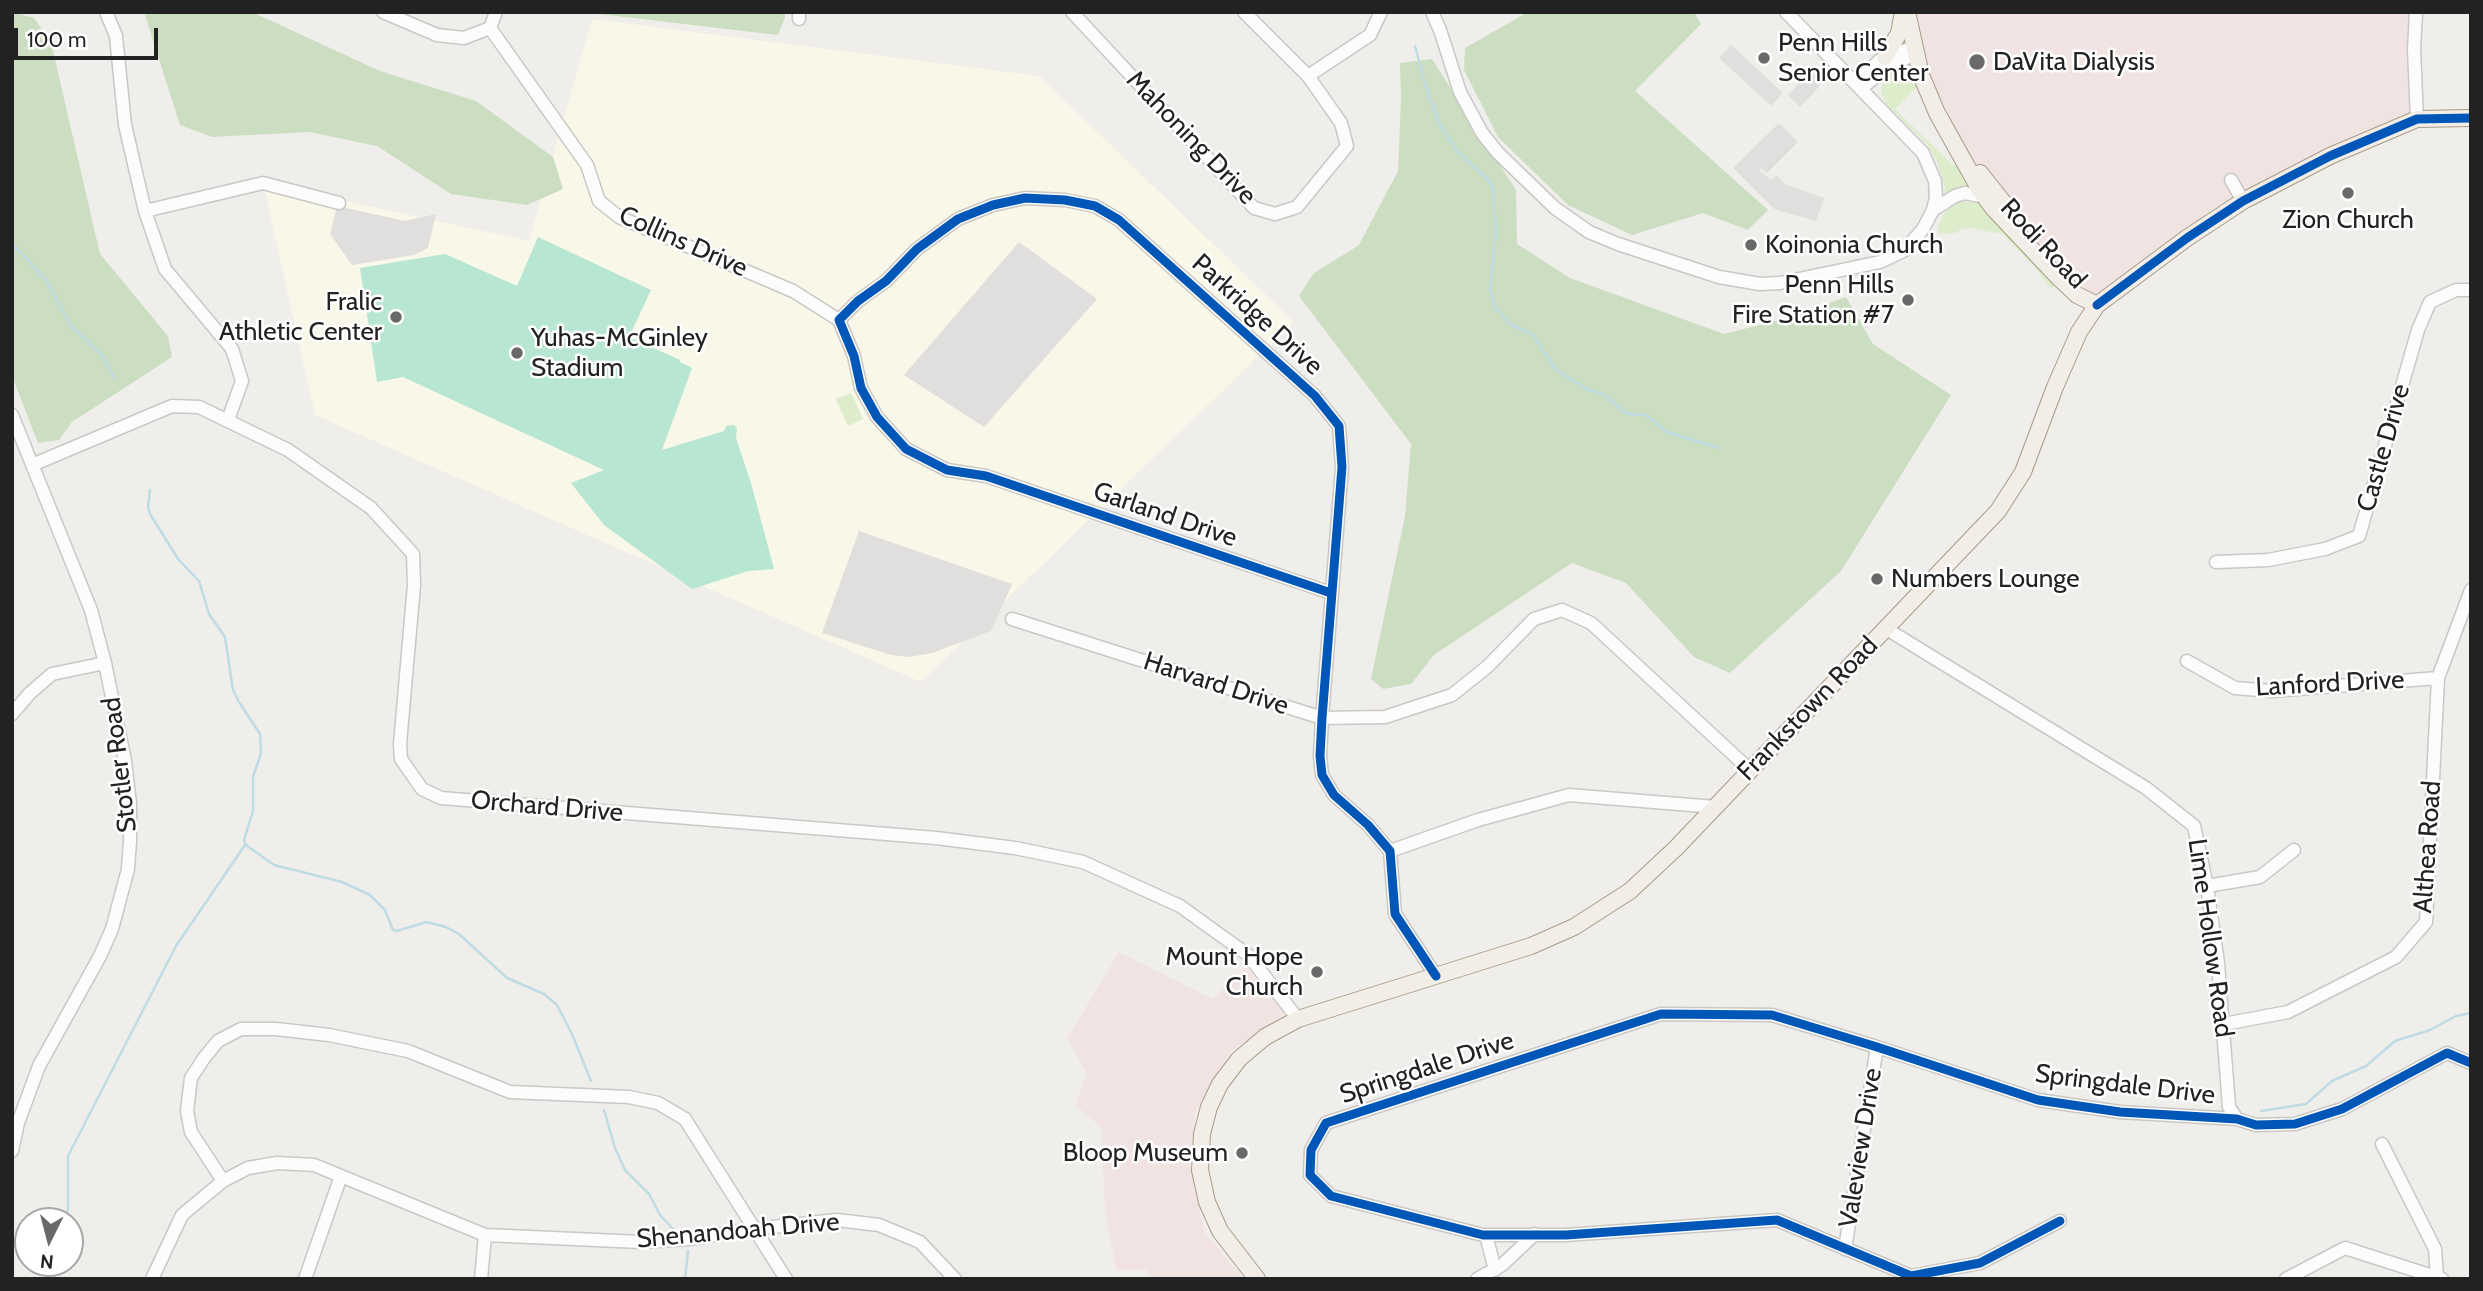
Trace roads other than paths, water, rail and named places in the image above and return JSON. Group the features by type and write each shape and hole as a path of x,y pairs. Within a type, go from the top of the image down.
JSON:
{"main road":[{"name":"Rodi Road","path":"1905,12 1921,75 1937,113 1971,176 1985,197 2058,277 2077,295 2097,305"},
{"path":"1885,57 1899,33 1905,12"},
{"name":"Rodi Road","path":"1916,50 1979,172 2023,228 2083,286 2097,305"},
{"name":"Frankstown Road","path":"1257,1279 1220,1231 1207,1202 1200,1170 1202,1134 1215,1093 1239,1059 1265,1037 1298,1019 1531,946 1574,927 1630,891 1652,872 1983,527 2012,491 2031,453 2055,387 2080,332 2097,305 2165,253 2243,201 2330,156 2417,119 2471,118"}],"street":[{"path":"106,12 116,36 125,125 145,211 165,269 232,349 242,381 228,420"},
{"path":"383,12 437,35 464,38 490,28 496,12"},
{"name":"Mahoning Drive","path":"1072,12 1254,208 1275,214 1297,207 1347,146 1341,123 1308,76"},
{"path":"1244,12 1308,76 1370,35 1381,12"},
{"path":"1432,12 1460,92 1482,133 1498,153 1555,208 1573,222 1599,236 1741,283 1780,283 1880,262 1905,250 1923,229 1933,210 1936,181 1926,157 1786,12"},
{"path":"2416,12 2414,49 2417,119"},
{"name":"Collins Drive","path":"490,28 587,165 599,201 619,217 793,290 839,320"},
{"path":"1859,86 1916,50"},
{"path":"1859,86 1885,57 1916,50"},
{"path":"2231,180 2243,201"},
{"path":"145,211 263,183 338,203"},
{"path":"1933,210 1965,193 1985,197"},
{"name":"Parkridge Drive","path":"839,320 858,301 886,281 917,249 958,219 993,205 1025,198 1065,200 1095,206 1119,220 1315,396 1339,426 1342,467 1322,718 1322,775 1334,795 1368,825 1390,851"},
{"name":"Castle Drive","path":"2216,562 2268,560 2325,549 2359,536 2418,330 2430,302 2456,290 2471,290"},
{"name":"Garland Drive","path":"839,320 854,356 861,388 877,418 906,449 947,470 986,476 1331,593"},
{"name":"Orchard Drive","path":"32,465 172,406 199,407 288,450 371,508 413,554 414,585 400,744 401,759 422,789 441,797 936,838 1015,848 1083,862 1180,906 1248,955 1298,1019"},
{"name":"Stotler Road","path":"12,415 91,610 106,663 127,782 130,841 128,869 118,908 100,956 39,1066 18,1123 12,1151"},
{"name":"Althea Road","path":"2224,1024 2288,1012 2396,957 2426,922 2438,678 2471,590"},
{"name":"Harvard Drive","path":"1012,619 1322,718 1385,717 1452,695 1487,667 1534,618 1562,610 1591,623 1750,770"},
{"name":"Lime Hollow Road","path":"1885,628 2146,788 2194,826 2207,886 2224,1024 2229,1107 2237,1119"},
{"name":"Lanford Drive","path":"2187,661 2235,688 2272,691 2438,678"},
{"path":"12,714 30,693 52,674 106,663"},
{"path":"1436,976 1395,914 1390,851 1478,820 1569,795 1715,807"},
{"path":"2207,886 2260,877 2294,850"},
{"name":"Springdale Drive","path":"2060,1221 1980,1263 1911,1276 1777,1220 1566,1235 1486,1235 1331,1196 1310,1175 1311,1150 1325,1123 1661,1014 1772,1015 2038,1100 2120,1111 2237,1119"},
{"path":"223,1181 191,1132 187,1111 191,1078 218,1041 241,1029 276,1029 329,1035 408,1051 510,1092 629,1097 658,1103 685,1119 786,1279"},
{"name":"Valeview Drive","path":"1845,1249 1877,1047"},
{"path":"2237,1119 2256,1125 2295,1124 2342,1109 2447,1053 2471,1063"},
{"path":"2286,1279 2345,1248 2440,1278 2435,1249 2382,1144"},
{"name":"Shenandoah Drive","path":"152,1279 182,1215 223,1181 248,1168 277,1163 314,1165 485,1236 641,1242 689,1239 837,1220 879,1225 920,1242 954,1279"},
{"path":"305,1279 341,1176"},
{"path":"1478,1279 1502,1265 1535,1234"},
{"path":"1486,1235 1495,1269"},
{"path":"481,1279 485,1236"}],"waterway":[{"path":"1415,46 1439,123 1457,151 1489,181 1494,191 1496,235 1490,288 1494,306 1510,324 1533,335 1556,370 1565,376 1589,390 1603,394 1627,414 1646,415 1667,432 1719,448"},
{"path":"12,243 48,283 70,325 102,355 114,377"},
{"path":"150,490 150,514 178,559 199,581 209,614 225,637 233,690 260,734 261,753 253,777 253,811 244,840 246,845 274,865 342,882 370,895 385,910 393,930 426,922 446,927 459,934 507,978 544,994 557,1005 591,1081"},
{"path":"68,1207 68,1156 176,946 245,845"},
{"path":"2261,1111 2306,1104 2332,1081 2366,1066 2395,1041 2430,1030 2456,1016 2471,1013"},
{"path":"604,1110 615,1148 625,1170 649,1194 660,1215 673,1229"},
{"path":"685,1279 688,1251"}],"place":[{"name":"Penn Hills Senior Center","path":"1764,58"},
{"name":"DaVita Dialysis","path":"1977,62"},
{"name":"Zion Church","path":"2348,193"},
{"name":"Koinonia Church","path":"1751,245"},
{"name":"Penn Hills Fire Station #7","path":"1908,300"},
{"name":"Fralic Athletic Center","path":"396,317"},
{"name":"Yuhas-McGinley Stadium","path":"517,353"},
{"name":"Numbers Lounge","path":"1877,579"},
{"name":"Mount Hope Church","path":"1317,972"},
{"name":"Bloop Museum","path":"1242,1153"}]}
